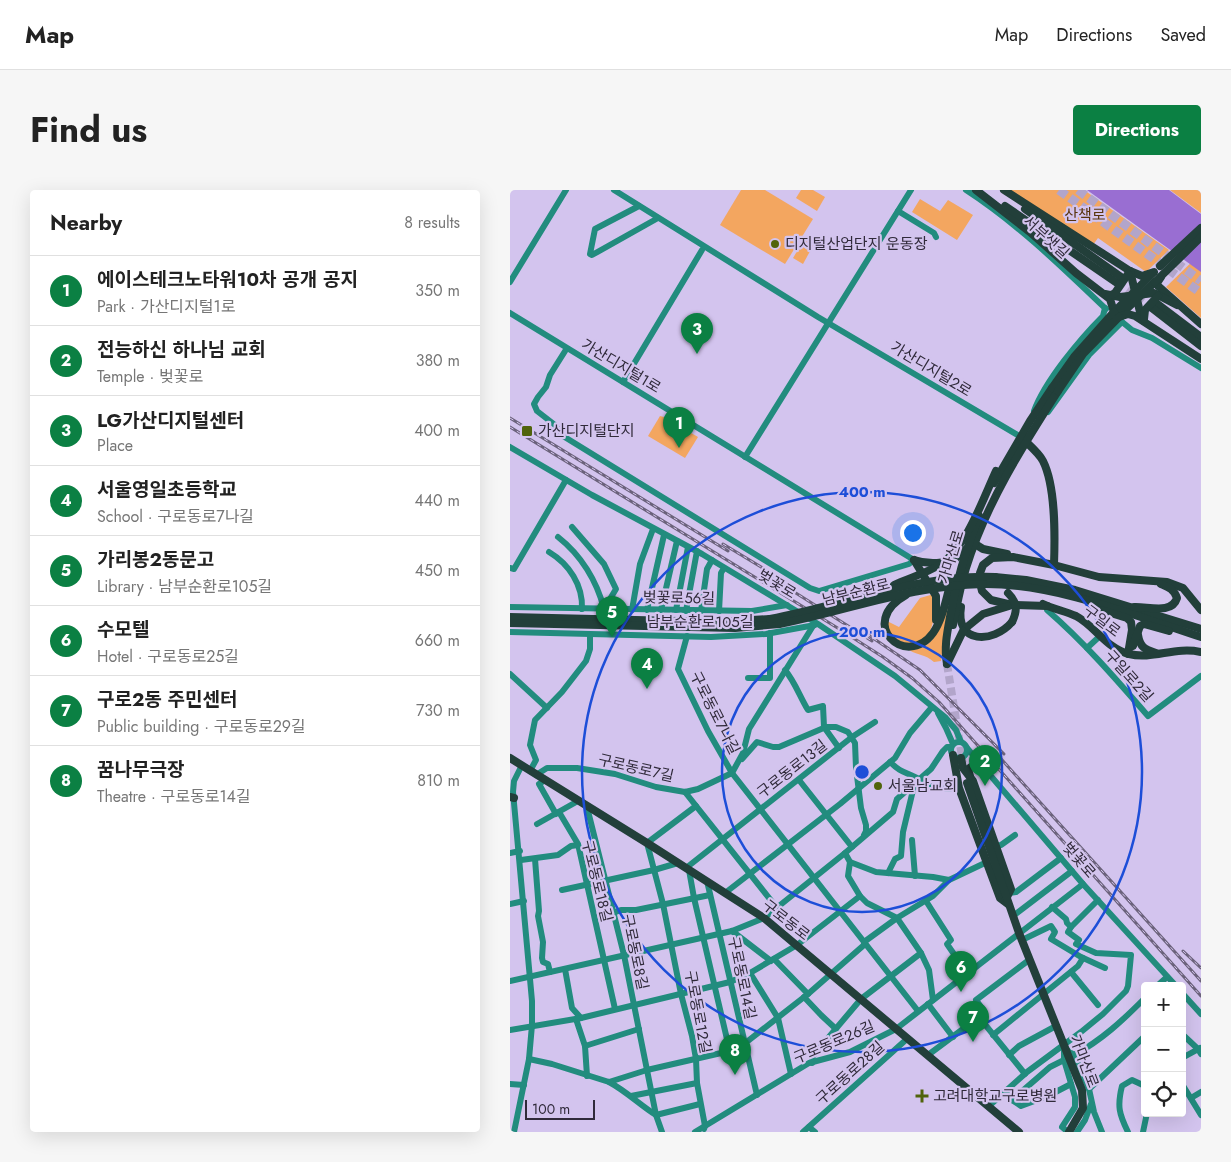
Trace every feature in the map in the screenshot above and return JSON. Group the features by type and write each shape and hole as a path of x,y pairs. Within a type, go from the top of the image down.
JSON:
{"main road":[{"path":"976,190 1105,294 1112,302 1119,318 1128,314 1144,321 1201,359"},
{"path":"980,190 1119,280 997,190"},
{"path":"1004,190 1129,270 1140,276 1154,278 1177,305 1201,324"},
{"path":"1154,278 1201,228"},
{"path":"1154,278 1201,237"},
{"path":"1105,294 1115,294 1129,270"},
{"path":"1129,270 1144,321"},
{"name":"가마산로","path":"970,548 1030,421 1083,354 1119,318 1135,295 1154,278"},
{"path":"1105,294 1135,295 1154,293 1156,302 1201,346"},
{"path":"1144,321 1143,315 1145,310 1154,299 1156,302 1177,305"},
{"path":"1156,302 1201,338"},
{"name":"가마산로","path":"1012,605 991,610 965,629 947,664 958,599 970,548 989,492 1007,460 1042,415 1055,389"},
{"path":"1023,439 1043,460 1051,485 1054,565"},
{"path":"880,592 939,565 957,549 996,471 1007,460"},
{"path":"970,548 973,560 960,615 963,626 974,636 984,638 1001,632 1012,622 1016,607 1014,600 994,582"},
{"path":"911,592 893,603 885,616 884,623 887,634 903,647 910,647 927,640 935,630 955,572 970,548"},
{"path":"914,560 921,562 949,561 970,548 1002,552 1013,557 1100,577 1167,582 1178,585 1201,610"},
{"path":"1013,557 992,558 981,568 980,583 982,591 989,598 997,602 1012,605 1046,606"},
{"path":"914,560 936,596 935,630"},
{"name":"남부순환로","path":"510,617 719,622 770,619 880,592 949,578 1025,586 1072,597 1199,634"},
{"name":"남부순환로","path":"510,623 735,628 779,624 941,586 1026,580 1075,590 1128,607 1199,634"},
{"path":"1128,607 1165,608 1173,605 1177,598 1175,592 1168,587 1154,582"},
{"path":"1072,597 1087,606 1130,620 1133,627 1128,654"},
{"path":"989,598 1030,602 1046,606"},
{"name":"구일로","path":"1046,606 1076,616 1100,636 1128,654 1145,656 1174,650 1201,652"},
{"path":"1128,654 1140,626 1145,624 1180,634 1199,634"},
{"path":"1138,634 1139,642 1143,648 1158,654"},
{"path":"1114,646 1124,645 1130,640"},
{"path":"959,756 996,846 1011,890 1008,899 1000,898 959,787 959,756"},
{"name":"구로동로","path":"510,758 764,918 1019,1132"},
{"path":"970,781 968,769 980,764"},
{"path":"959,787 959,780 961,778 965,777 970,781"},
{"name":"가마산로","path":"970,781 1020,937 1084,1096 1083,1108 1068,1132"}],"street":[{"path":"510,282 566,190"},
{"name":"가산디지털2로","path":"614,190 828,323 1023,439"},
{"path":"745,457 910,190"},
{"name":"서부샛길","path":"966,190 1026,235 1105,309 1103,316 1064,362 1039,400 1030,421"},
{"path":"640,206 595,229 590,254 592,255 658,218"},
{"path":"898,211 934,233 936,237"},
{"path":"623,382 702,250"},
{"name":"가산디지털1로","path":"510,313 914,560"},
{"path":"1042,415 1049,412 1089,355 1119,318 1132,330 1152,338 1201,368"},
{"path":"567,348 548,379 546,387 534,404 537,411 555,424 563,436 810,588 819,591 909,564 914,560"},
{"name":"벚꽃로","path":"511,450 664,535 697,551 787,605 895,676 934,710 945,717 956,730 961,742"},
{"path":"512,569 566,480"},
{"path":"572,527 604,564 616,588 604,609"},
{"path":"632,610 640,564 653,529"},
{"path":"647,610 664,535"},
{"path":"558,537 589,572 604,609"},
{"path":"662,610 677,541"},
{"path":"676,610 688,547"},
{"path":"686,611 697,551"},
{"path":"549,552 561,560 572,574 581,590 582,609"},
{"path":"701,611 707,569 712,560"},
{"path":"719,611 721,573 724,568"},
{"name":"벚꽃로56길","path":"514,607 752,611 787,605"},
{"name":"구일로2길","path":"1046,606 1047,610 1087,648 1148,716 1201,676"},
{"name":"남부순환로105길","path":"510,632 687,636 770,634 815,625"},
{"name":"구로동로7길","path":"533,773 547,768 576,768 615,774 656,787 686,792 698,789 732,772 743,753 749,729 815,625"},
{"name":"남부순환로105길","path":"748,678 770,678 770,634"},
{"path":"533,773 536,760 530,745 535,720 562,692 586,661 590,649 590,635"},
{"name":"구로동로7나길","path":"687,636 678,669 708,731 732,772"},
{"path":"1087,648 1100,636"},
{"path":"785,670 791,677 808,710 822,706 824,728"},
{"path":"510,674 547,708"},
{"path":"725,893 890,762 904,746 919,721 934,710"},
{"name":"벚꽃로","path":"934,710 946,728 952,746"},
{"name":"구로동로13길","path":"688,869 721,839 852,737 875,722"},
{"path":"737,766 757,742 779,747 824,728 836,727 843,729 852,737 855,743 854,760 866,825 866,832 863,836"},
{"name":"구로동로13길","path":"824,728 839,748"},
{"path":"510,981 720,934 764,918 893,812 897,799 931,769 943,751 956,742 965,744 967,748 967,752 959,756"},
{"path":"952,746 959,756 980,764"},
{"name":"벚꽃로","path":"967,748 1083,884 1172,982"},
{"path":"890,762 899,771 932,786 941,788 959,787"},
{"path":"514,1132 513,1120 524,1085 532,1026 520,851 512,797 512,782 522,765"},
{"name":"구로동로13길","path":"732,772 760,809"},
{"path":"545,780 539,784 558,813"},
{"path":"799,780 852,847"},
{"path":"888,873 895,860 901,856 903,832 914,785"},
{"path":"686,792 777,908"},
{"path":"538,824 578,801"},
{"path":"647,843 696,806"},
{"name":"구로동로8길","path":"588,807 624,955 656,1115 662,1132"},
{"path":"760,809 918,1011"},
{"name":"구로동로18길","path":"558,813 578,845 616,1010"},
{"path":"996,846 1001,845 1015,835"},
{"path":"912,840 915,876"},
{"name":"구로동로12길","path":"647,843 663,904 681,994 692,1036 704,1129"},
{"path":"520,860 558,855 571,846 578,845"},
{"path":"510,853 520,851"},
{"path":"845,853 850,862 848,876 860,896 878,910 897,918 921,954 929,970 930,1002 953,1036"},
{"path":"1008,899 1061,858"},
{"path":"535,859 543,942 542,958 548,964 550,972"},
{"path":"850,862 865,868 888,873 949,880"},
{"path":"609,1082 647,1070 743,1048 744,1044 806,995 864,945 864,942 897,918 933,896 949,880 987,862"},
{"path":"562,890 678,863"},
{"path":"688,869 730,1052"},
{"path":"1013,916 1072,871"},
{"name":"구로동로14길","path":"707,881 757,1095"},
{"path":"1020,937 1052,907 1083,884"},
{"path":"614,913 710,895"},
{"path":"510,1030 616,1010 730,982 750,973 797,945 860,896"},
{"path":"989,1106 1025,1074 1104,1014 1126,991 1131,955 1096,953 1076,944 1079,940 1068,932 1098,900"},
{"path":"510,904 524,901"},
{"path":"926,901 951,940 947,944 967,973"},
{"path":"1052,907 1066,919 1071,927"},
{"path":"1020,937 1051,926 1055,932 1052,939 1083,958 1106,968"},
{"path":"732,931 773,960 836,1029"},
{"name":"구로동로26길","path":"695,1132 704,1129 812,1062 850,1052 896,1029 967,973 1020,937"},
{"path":"812,1062 812,1057 861,999 921,954"},
{"path":"993,1035 1072,972 1083,958"},
{"path":"928,1055 979,1017 984,1011 976,1000 1029,960"},
{"path":"565,969 572,1008 578,1018 585,1046 587,1076"},
{"path":"1072,972 1098,1005"},
{"path":"750,973 778,1018 791,1074"},
{"path":"1161,982 1167,977"},
{"path":"1186,999 1201,1014"},
{"path":"1074,1055 1105,1036 1141,1002"},
{"path":"979,1017 1025,1074"},
{"name":"가마산로","path":"1009,1055 1020,1046 1056,1026"},
{"path":"585,1046 639,1029"},
{"name":"구로동로28길","path":"803,1132 908,1038"},
{"path":"1186,1038 1200,1050 1186,1056"},
{"path":"1089,1090 1141,1040"},
{"path":"1064,1046 1074,1055 1089,1090 1091,1103 1102,1132"},
{"path":"1064,1046 1064,1060 1075,1097 1075,1107 1062,1128 1068,1132"},
{"path":"529,1059 552,1064 609,1082 656,1115 700,1104"},
{"path":"1012,1100 1033,1080 1050,1067 1064,1060"},
{"path":"1128,1132 1119,1110 1122,1086 1132,1080 1141,1084"},
{"path":"631,1096 697,1082"},
{"path":"510,1084 524,1085"},
{"path":"1006,1090 1012,1100 1020,1106 1048,1096 1071,1084"},
{"path":"1186,1090 1201,1115"},
{"path":"1191,1098 1201,1092"},
{"path":"1077,1132 1091,1103"},
{"path":"1142,1132 1146,1117"},
{"path":"1082,1124 1088,1121 1098,1124"},
{"path":"809,1126 815,1132"}],"green space":[{"name":"디지털산업단지 운동장","path":"741,190 765,190 813,219 785,264 720,225"},
{"path":"801,190 813,190 825,197 817,211 796,198"},
{"name":"산책로","path":"1007,190 1084,190 1169,250 1146,272 1098,238 1093,245"},
{"path":"1170,190 1201,190 1201,213"},
{"path":"920,199 940,211 948,200 973,215 957,240 912,212"},
{"path":"805,238 814,244 803,264 793,258"},
{"path":"1201,253 1201,318 1166,287"},
{"path":"660,416 698,437 685,458 648,436"},
{"path":"934,594 934,614 929,633 919,642 903,644 890,633 887,621 899,627 920,598"},
{"path":"949,598 941,661 934,662 909,650 924,647 934,637 941,625"}],"shaded area":[{"path":"1087,190 1169,190 1201,214 1201,272"}],"tunnel":[{"path":"1059,190 1201,293"},
{"path":"1078,190 1201,281"},
{"path":"1117,283 1152,308"},
{"path":"947,664 963,763"}],"railway":[{"path":"510,418 728,551"},
{"path":"510,427 836,627 912,678 939,702 1201,996"},
{"path":"723,544 781,579"},
{"path":"772,578 872,641"},
{"path":"867,634 920,670 1004,754"},
{"path":"994,751 1201,981"},
{"path":"1183,951 1201,968"}],"place":[{"name":"디지털산업단지 운동장","path":"775,244"},
{"name":"LG가산디지털센터","path":"697,354"},
{"name":"가산디지털단지","path":"527,431"},
{"name":"에이스테크노타워10차 공개 공지","path":"679,448"},
{"name":"가리봉2동문고","path":"612,637"},
{"name":"서울영일초등학교","path":"647,689"},
{"name":"서울남교회","path":"878,786"},
{"name":"전능하신 하나님 교회","path":"985,786"},
{"name":"수모텔","path":"961,992"},
{"name":"구로2동 주민센터","path":"973,1042"},
{"name":"꿈나무극장","path":"735,1075"},
{"name":"고려대학교구로병원","path":"922,1096"}]}
